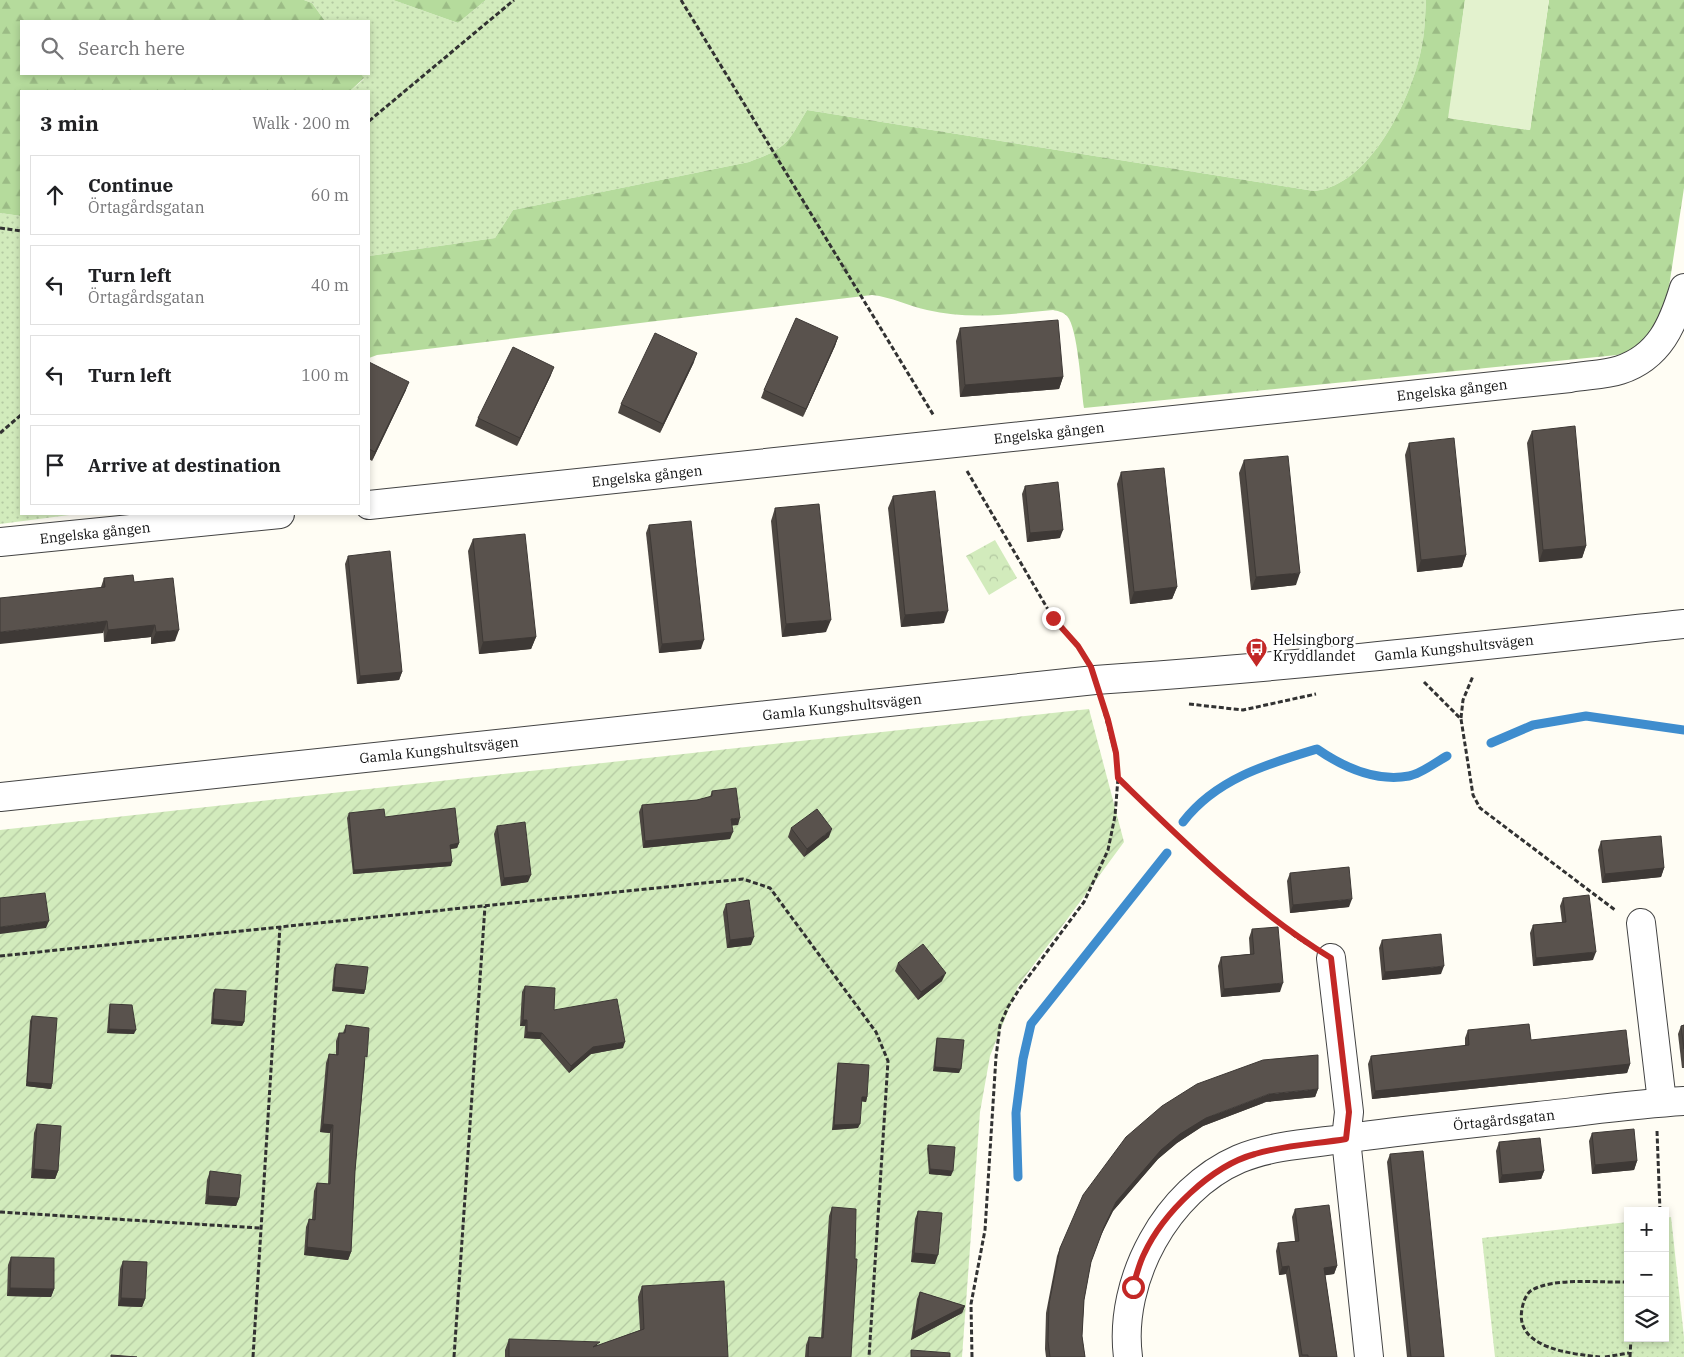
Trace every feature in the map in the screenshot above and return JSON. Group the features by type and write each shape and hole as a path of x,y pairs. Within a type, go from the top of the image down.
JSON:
{"street":[{"name":"Engelska gången","path":"370,504 950,444 1620,370 1674,344 1684,288"},
{"name":"Engelska gången","path":"0,542 270,515"},
{"name":"Gamla Kungshultsvägen","path":"0,797 1094,680 1180,674 1684,624"},
{"path":"1641,924 1667,1102"},
{"path":"1331,958 1349,1112 1346,1139 1369,1357"},
{"name":"Örtagårdsgatan","path":"1128,1357 1127,1319 1133,1287 1144,1253 1166,1221 1186,1198 1214,1174 1238,1159 1272,1150 1346,1139 1667,1102"}],"path":[{"path":"370,120 514,0"},
{"path":"682,0 1053,618 1078,646 1091,667 1116,753 1118,778 1115,816 1108,850 1096,880 1084,902 1020,988 1008,1007 1000,1025 996,1057 985,1230 972,1304 972,1357"},
{"path":"0,228 20,231"},
{"path":"0,433 20,416"},
{"path":"1494,644 1469,682 1461,719 1473,795 1480,808 1612,909 1641,924"},
{"path":"1421,680 1461,719"},
{"path":"1118,778 1232,885 1295,936 1331,958"},
{"path":"0,956 743,879 770,888 876,1032 888,1061 870,1357"},
{"path":"454,1357 485,906"},
{"path":"253,1357 280,926"},
{"path":"1660,1207 1667,1102"},
{"path":"0,1212 260,1228"},
{"path":"1600,1357 1576,1355 1544,1347 1528,1335 1521,1316 1524,1302 1530,1290 1543,1286 1565,1283 1624,1282"},
{"path":"1605,1357 1629,1355 1631,1342"}],"green space":[{"path":"0,0 304,0 312,3 324,20 20,20 20,75 362,75 364,78 351,90 20,90 20,216 0,213"},
{"path":"304,0 393,0 458,23 486,0 1426,0 1421,50 1416,70 1398,115 1370,157 1353,174 1334,186 1314,191 807,110 785,144 771,153 749,162 513,210 495,238 370,256 370,90 351,90 364,79 362,75 370,75 370,20 324,20 312,3"},
{"path":"393,0 486,0 458,23"},
{"path":"1426,0 1465,0 1449,118 1530,130 1549,0 1684,0 1684,188 1667,300 1662,314 1649,335 1632,351 1617,355 1084,408 1074,333 1067,316 1062,313 1053,310 990,315 958,315 927,310 872,295 377,355 370,358 370,256 495,238 513,210 749,162 771,153 785,144 807,110 1314,191 1334,186 1353,174 1370,157 1398,115 1416,70 1424,31"},
{"path":"1465,0 1549,0 1530,130 1448,118"},
{"path":"0,213 20,216 20,515 69,515 0,524"},
{"path":"995,540 1017,578 989,595 966,556"},
{"path":"1089,709 1124,842 1018,986 990,1056 980,1112 962,1357 0,1357 0,830"},
{"path":"1669,1217 1671,1217 1684,1337 1684,1357 1495,1357 1482,1238 1624,1222 1624,1342 1669,1342"}],"building":[{"path":"796,318 838,337 806,409 764,390"},
{"path":"1058,320 1063,377 965,385 960,328"},
{"path":"655,333 697,353 663,424 621,404"},
{"path":"513,347 554,367 520,438 478,418"},
{"path":"370,362 409,382 375,452 370,450"},
{"path":"1575,426 1586,546 1543,550 1532,431"},
{"path":"1454,438 1466,555 1421,560 1409,443"},
{"path":"1288,456 1300,573 1256,577 1244,460"},
{"path":"1164,468 1177,587 1134,592 1121,472"},
{"path":"1058,482 1063,530 1030,533 1025,486"},
{"path":"935,491 948,611 905,615 893,496"},
{"path":"819,504 831,620 786,624 775,508"},
{"path":"691,521 704,640 662,644 649,525"},
{"path":"525,534 536,637 483,642 473,539"},
{"path":"390,551 402,672 360,676 348,556"},
{"path":"133,575 134,582 173,578 179,630 156,632 155,625 108,630 107,621 0,632 0,598 105,587 104,578"},
{"path":"736,788 740,818 731,819 733,832 645,841 642,805 697,800 712,796 712,791"},
{"path":"455,808 459,843 450,845 452,862 354,870 349,813 384,809 385,817"},
{"path":"817,809 832,829 807,849 791,828"},
{"path":"525,822 531,875 504,878 497,826"},
{"path":"1661,836 1664,868 1605,874 1601,841"},
{"path":"1349,867 1352,899 1293,905 1290,873"},
{"path":"45,893 49,921 0,927 0,898"},
{"path":"1589,895 1596,952 1536,958 1533,925 1566,922 1563,898"},
{"path":"749,900 754,937 730,940 726,904"},
{"path":"1278,927 1283,983 1224,989 1221,957 1254,954 1252,929"},
{"path":"1441,934 1444,966 1385,972 1382,940"},
{"path":"923,944 946,973 921,992 898,963"},
{"path":"336,964 368,967 365,990 334,987"},
{"path":"525,986 555,988 554,1010 617,999 625,1042 593,1047 571,1066 542,1033 527,1032 527,1020 523,1020"},
{"path":"215,989 246,991 244,1022 213,1019"},
{"path":"110,1004 132,1005 136,1030 109,1029"},
{"path":"32,1016 57,1018 52,1084 27,1082"},
{"path":"1529,1024 1531,1040 1626,1030 1630,1064 1375,1091 1371,1056 1469,1045 1468,1030"},
{"path":"346,1025 369,1028 355,1171 351,1252 307,1247 309,1219 315,1220 317,1183 330,1184 333,1125 323,1124 329,1054 338,1055 339,1033 345,1033"},
{"path":"1684,1025 1684,1049 1681,1026"},
{"path":"937,1038 964,1040 961,1069 935,1067"},
{"path":"1318,1055 1318,1089 1269,1094 1206,1118 1180,1134 1161,1150 1116,1202 1091,1262 1084,1300 1082,1336 1085,1357 1050,1357 1048,1341 1049,1304 1060,1248 1083,1195 1126,1137 1162,1106 1197,1084 1263,1060"},
{"path":"838,1063 869,1065 867,1097 862,1097 860,1124 834,1125"},
{"path":"37,1124 61,1126 58,1171 34,1169"},
{"path":"1634,1129 1637,1161 1595,1165 1592,1133"},
{"path":"1540,1138 1544,1171 1502,1175 1499,1142"},
{"path":"928,1145 955,1147 953,1171 930,1169"},
{"path":"1423,1151 1444,1357 1411,1357 1390,1154"},
{"path":"210,1171 241,1175 239,1198 208,1196"},
{"path":"1329,1205 1337,1266 1324,1268 1337,1357 1308,1357 1308,1355 1302,1355 1289,1266 1282,1267 1278,1243 1299,1241 1295,1209"},
{"path":"832,1207 856,1209 855,1259 857,1259 851,1357 808,1357 809,1337 823,1338"},
{"path":"918,1211 942,1213 938,1255 914,1253"},
{"path":"11,1257 54,1258 54,1289 10,1288"},
{"path":"123,1261 147,1262 145,1299 121,1298"},
{"path":"724,1281 728,1357 509,1357 509,1339 600,1342 593,1347 644,1329 642,1286"},
{"path":"920,1292 965,1306 914,1332"},
{"path":"911,1350 950,1353 950,1357 911,1357"},
{"path":"111,1355 137,1357 111,1357"}],"waterway":[{"path":"1491,743 1533,725 1586,716 1684,730"},
{"path":"1183,822 1196,807 1227,784 1261,767 1317,749 1338,762 1360,772 1384,777 1414,775 1447,756"},
{"path":"1018,1177 1016,1113 1023,1059 1031,1024 1167,853"}],"place":[{"name":"Helsingborg Kryddlandet","path":"1257,667"}],"route":[{"path":"1053,618 1078,646 1091,667 1108,720 1116,753 1118,778 1206,863 1295,936 1331,958 1349,1112 1346,1139 1272,1150 1238,1159 1204,1181 1166,1221 1144,1253 1133,1287"}]}
